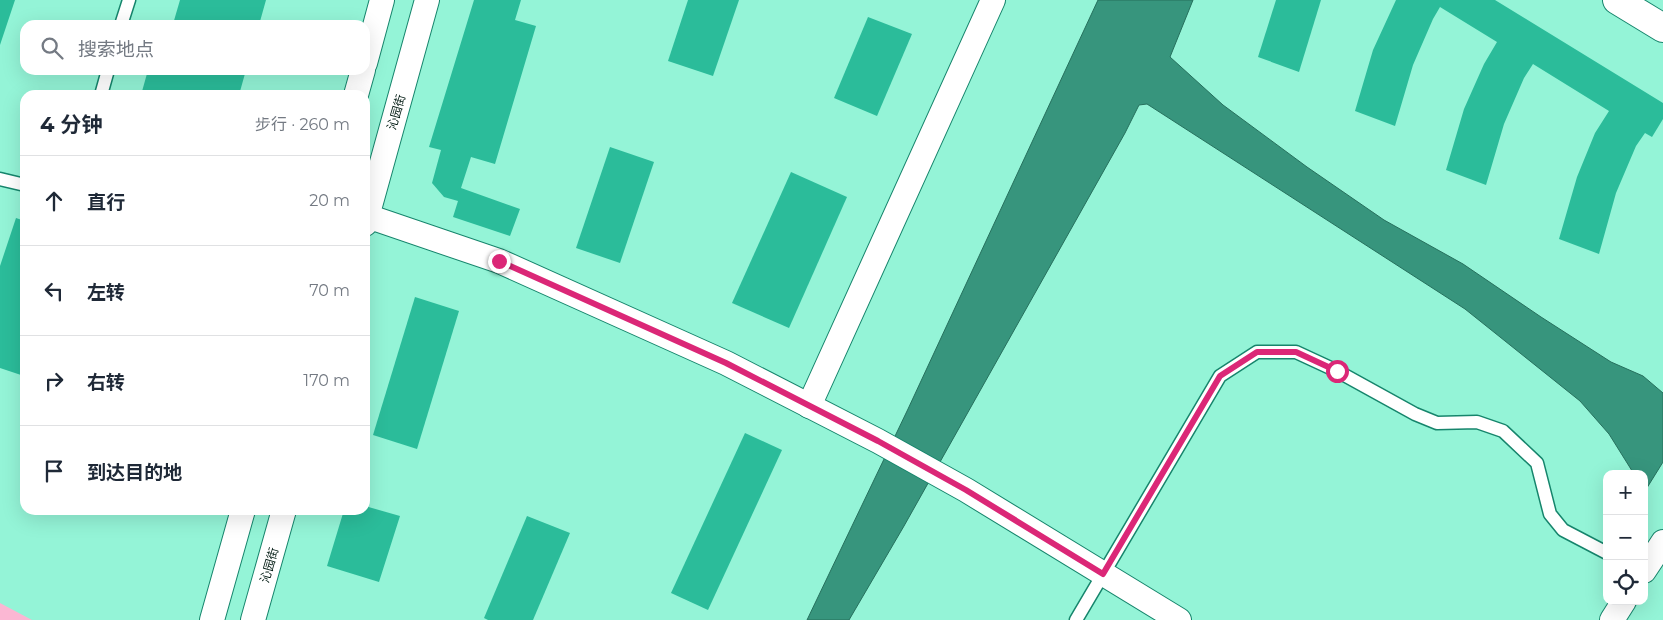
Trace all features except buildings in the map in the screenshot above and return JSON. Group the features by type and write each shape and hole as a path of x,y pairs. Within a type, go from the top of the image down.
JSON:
{"street":[{"path":"370,44 382,0"},
{"name":"沁园街","path":"370,206 428,0"},
{"path":"809,406 993,0"},
{"path":"1618,0 1663,28"},
{"path":"357,90 362,75"},
{"path":"370,221 499,261 726,363 878,441 966,490 1179,620"},
{"path":"212,620 241,515"},
{"name":"沁园街","path":"253,620 283,515"},
{"path":"1648,565 1663,542"},
{"path":"1612,620 1621,605"}],"lane":[{"path":"123,20 129,0"},
{"path":"102,90 107,75"},
{"path":"0,179 20,184"},
{"path":"1076,620 1220,376 1257,352 1296,352 1337,371 1415,414 1437,423 1477,422 1503,431 1537,463 1550,514 1562,530 1603,551"}],"shaded area":[{"path":"0,603 32,620 0,620"}],"water":[{"path":"1098,0 1193,0 1170,57 1223,105 1307,167 1384,220 1463,264 1611,362 1643,376 1663,393 1663,462 1648,486 1648,470 1632,470 1609,434 1580,401 1465,309 1147,104 1139,105 904,526 849,620 807,620 908,409"}],"route":[{"path":"499,261 726,363 878,441 966,490 1103,574 1220,376 1257,352 1296,352 1337,371"}]}
